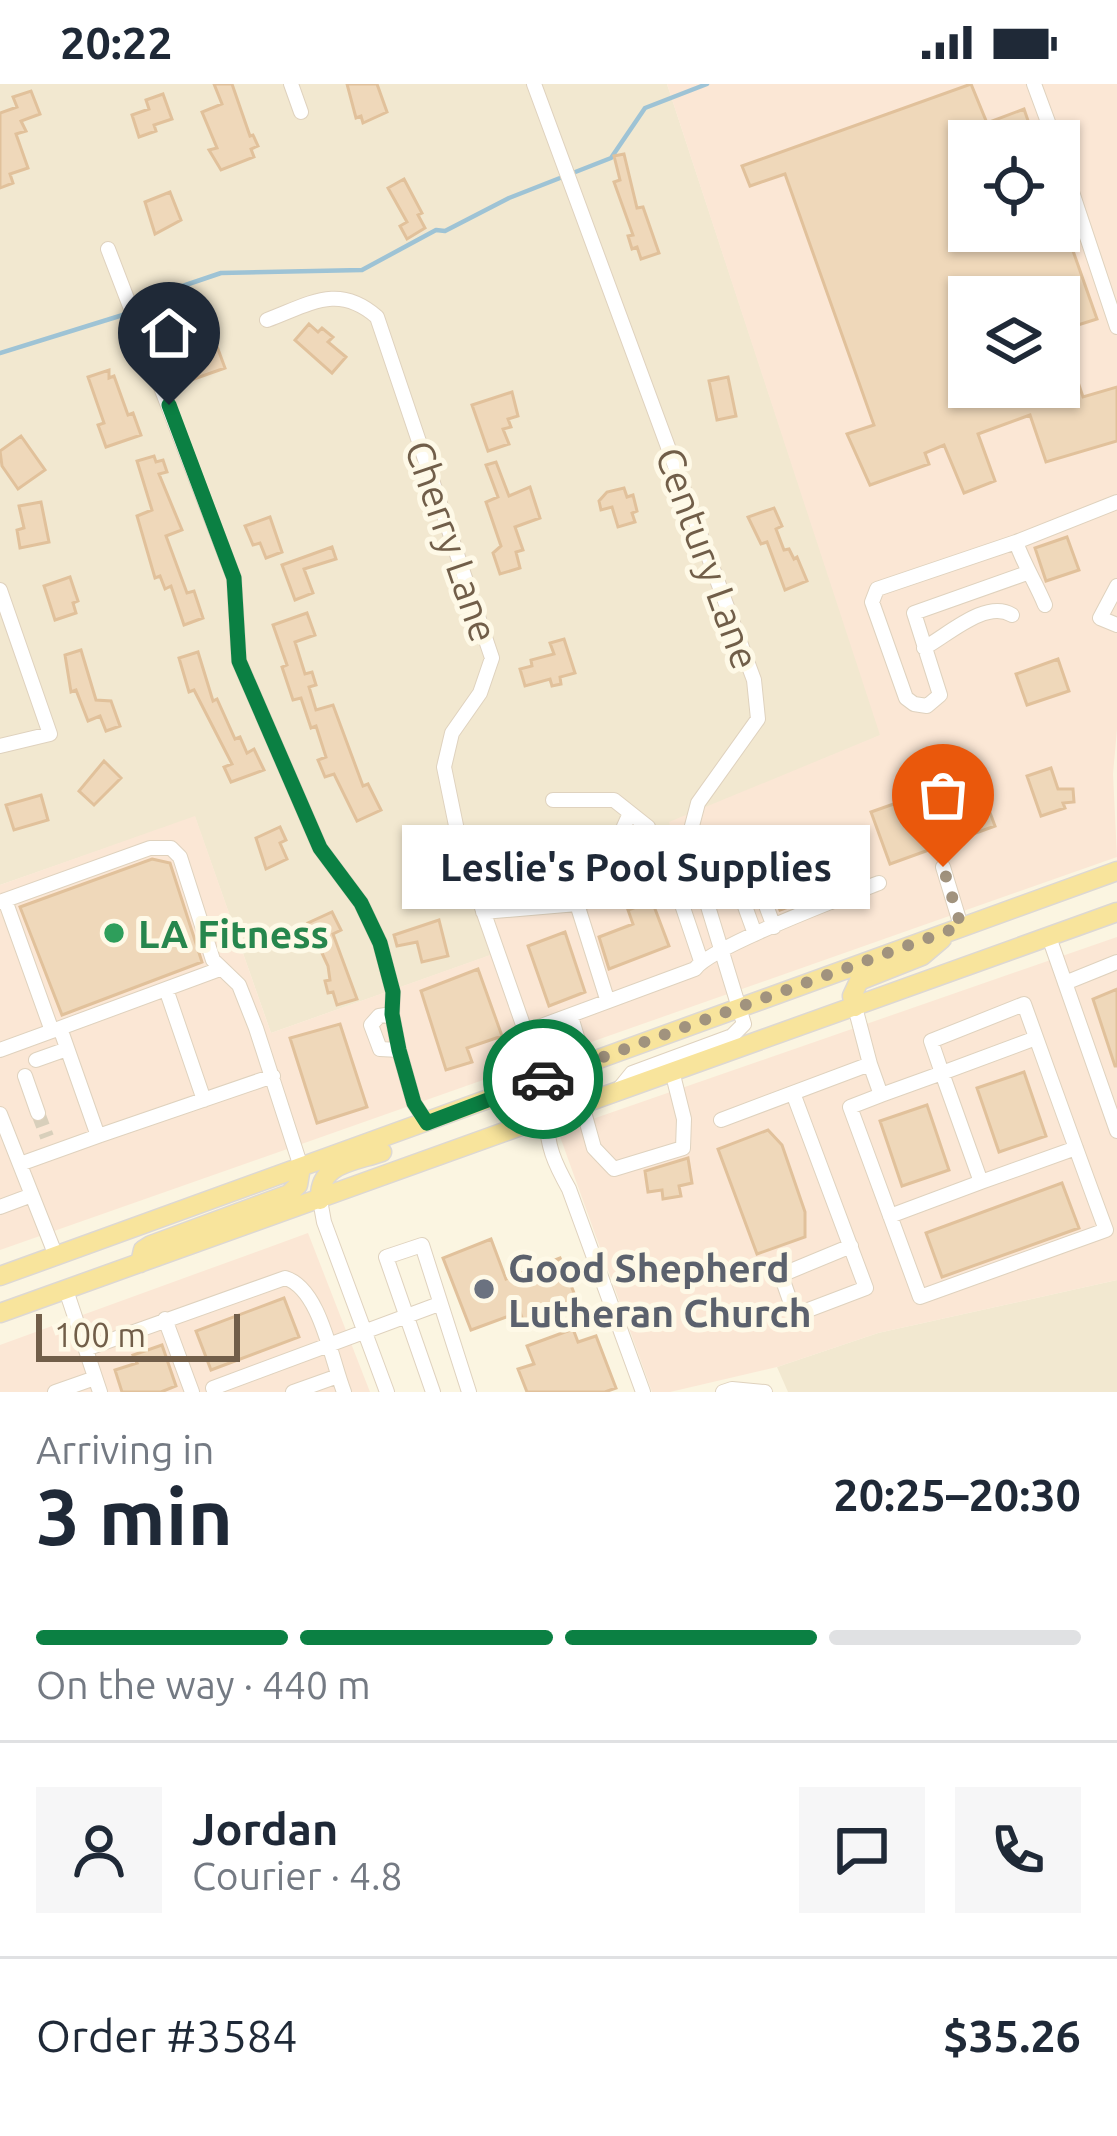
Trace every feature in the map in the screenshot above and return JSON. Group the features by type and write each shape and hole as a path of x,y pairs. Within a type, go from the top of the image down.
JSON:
{"main road":[{"path":"0,1276 1117,871"},
{"path":"0,1313 1117,912"},
{"path":"855,1007 852,996 859,981 922,956 961,926"},
{"path":"320,1200 322,1178 332,1170 467,1121 481,1104"},
{"path":"140,1263 142,1250 151,1245 289,1194 298,1184 301,1167"}],"street":[{"path":"291,84 301,112"},
{"name":"Century Lane","path":"535,84 754,680 758,719 698,803 688,842 741,1005"},
{"path":"1034,84 1047,120"},
{"path":"1080,216 1117,328"},
{"path":"108,249 234,578 239,661 320,848 361,903 380,943 393,992 399,1050 414,1103 427,1123"},
{"name":"Cherry Lane","path":"267,320 330,296 359,302 377,317 492,658 480,693 452,733 443,767 460,845 542,1079"},
{"path":"1027,573 919,608 914,620 940,695 933,704 920,706 906,698 876,615 873,594 877,589 1117,502"},
{"path":"1016,542 1045,605"},
{"path":"1117,586 1100,618 1117,625"},
{"path":"0,590 50,734 0,746"},
{"path":"924,649 990,609 1012,615"},
{"path":"553,800 614,800 648,827 655,845 652,857 669,884 701,961"},
{"path":"630,813 618,840 631,856 652,857"},
{"path":"755,934 734,876 746,854 780,840 810,849 831,902"},
{"path":"98,1136 67,1048 3,901 150,848 171,848 180,857 213,959 239,985 301,1167"},
{"path":"774,927 751,865 765,855 788,849 815,858"},
{"path":"943,867 961,926"},
{"path":"525,1032 695,969 701,961 755,934 879,883"},
{"path":"483,911 577,904 669,884 702,895"},
{"path":"577,904 607,999"},
{"path":"1049,937 1117,1131"},
{"path":"1065,983 1117,962"},
{"path":"0,1050 220,969"},
{"path":"166,989 204,1100"},
{"path":"981,1182 942,1073 931,1041 1024,1004 1106,1230 920,1297 850,1106 942,1073 1036,1038"},
{"path":"618,1090 632,1073 732,1036 744,1024 741,1005"},
{"path":"855,1007 881,1095"},
{"path":"392,1014 379,1016 371,1025 380,1049 399,1050"},
{"path":"571,1018 585,1064"},
{"path":"36,1060 67,1048"},
{"path":"721,1120 870,1064"},
{"path":"582,1105 594,1148 614,1169 647,1162 683,1148 684,1119 672,1071"},
{"path":"25,1076 38,1113"},
{"path":"20,1164 49,1144 98,1136 273,1076"},
{"path":"794,1094 866,1288 795,1316 781,1275 850,1246"},
{"path":"0,1114 56,1256"},
{"path":"547,1116 546,1139 552,1159 569,1189 644,1392"},
{"path":"890,1216 1076,1148"},
{"path":"0,1207 32,1195"},
{"path":"320,1200 387,1392"},
{"path":"433,1392 386,1257 422,1245 469,1392"},
{"path":"86,1349 285,1278 305,1288 344,1392"},
{"path":"55,1392 97,1385 66,1290"},
{"path":"215,1392 213,1388 439,1304"},
{"path":"165,1318 192,1392"},
{"path":"292,1392 338,1376"},
{"path":"723,1392 765,1392"}],"shaded area":[{"path":"0,84 667,84 881,735 670,823 679,852 481,925 491,955 271,1033 195,817 0,885"},
{"path":"667,84 1117,84 1117,729 1113,774 1117,857 0,1250 0,885 195,816 271,1033 490,955 481,925 678,852 669,822 880,735"},
{"path":"1117,937 1117,1280 878,1333 777,1367 652,1392 558,1131"},
{"path":"308,1233 370,1392 0,1392 0,1345"},
{"path":"1117,1280 1117,1392 788,1392 777,1367 878,1333"}],"building":[{"path":"214,84 232,84 258,146 251,149 254,157 221,170 209,150 217,148 202,112 222,104"},
{"path":"347,84 377,84 387,112 363,123 361,116 356,118"},
{"path":"971,84 986,120 948,120 948,252 1073,252 1097,319 1080,324 1080,276 948,276 948,408 1080,408 1080,388 1083,397 1117,387 1117,441 1046,462 1030,415 978,434 995,481 964,493 944,445 925,453 929,464 870,485 847,434 874,425 785,174 750,186 742,166"},
{"path":"31,91 40,114 21,121 26,131 16,134 28,168 10,174 13,183 0,188 0,113 17,107 13,97"},
{"path":"163,94 172,119 139,137 132,115 149,109 146,100"},
{"path":"1024,109 1028,120 995,120"},
{"path":"624,154 637,208 643,207 659,253 641,259 637,247 632,249 628,236 633,235 614,182 620,180 614,156"},
{"path":"404,179 425,228 407,239 400,226 407,222 388,188"},
{"path":"170,192 181,220 155,234 145,202"},
{"path":"309,324 333,337 328,342 346,357 332,373 295,340"},
{"path":"211,330 225,368 191,380 187,369 200,364 194,336"},
{"path":"109,370 141,435 106,447 98,425 104,423 88,377"},
{"path":"728,377 736,416 717,420 709,381"},
{"path":"512,392 518,416 508,419 511,427 503,429 509,444 488,451 472,405"},
{"path":"21,436 45,470 18,489 2,466 0,451"},
{"path":"154,456 156,462 163,460 167,472 159,474 182,530 166,536 187,593 194,591 203,618 184,625 171,586 165,589 160,576 155,578 137,516 152,510 137,461"},
{"path":"496,462 509,496 530,487 540,518 515,527 523,550 516,552 520,568 500,574 493,553 501,546 486,502 498,497 486,465"},
{"path":"624,488 627,497 633,495 637,511 632,513 635,522 618,527 612,507 601,510 599,501 607,492"},
{"path":"41,502 49,542 20,548 17,530 24,528 19,506"},
{"path":"774,508 782,526 776,529 784,550 797,557 807,581 785,590 767,542 761,544 748,517"},
{"path":"270,517 282,552 266,558 260,543 253,545 245,526"},
{"path":"1067,537 1079,570 1046,581 1035,548"},
{"path":"332,547 336,559 304,569 313,593 295,600 282,565"},
{"path":"70,577 78,601 73,603 76,613 55,620 44,586"},
{"path":"307,613 315,635 295,642 305,674 312,672 316,685 309,687 316,710 333,705 363,786 368,784 381,810 357,821 334,774 325,777 318,760 326,757 316,726 311,728 301,698 293,700 282,667 287,665 273,625"},
{"path":"564,639 575,673 560,677 561,684 552,686 550,679 525,686 520,669 532,666 531,660 554,654 550,643"},
{"path":"81,650 96,700 111,701 120,726 106,731 100,716 88,721 76,690 71,692 65,655"},
{"path":"198,652 213,701 217,699 235,739 240,737 247,753 254,749 264,770 231,782 224,767 232,764 194,690 189,692 179,658"},
{"path":"1058,659 1069,691 1027,705 1016,674"},
{"path":"104,761 121,778 94,805 79,791"},
{"path":"1051,768 1058,789 1073,789 1074,802 1041,816 1027,776"},
{"path":"976,775 995,826 890,864 871,812"},
{"path":"41,795 48,820 14,830 6,805"},
{"path":"280,827 287,859 266,869 256,838"},
{"name":"LA Fitness","path":"152,859 170,863 202,962 62,1015 20,907"},
{"path":"784,863 799,903 780,910 765,870"},
{"path":"652,901 669,946 609,969 599,937 633,924 628,910"},
{"path":"332,912 341,930 333,934 357,999 337,1005 325,981 330,980 328,966 308,923"},
{"path":"439,920 448,956 422,962 417,942 397,946 394,935"},
{"path":"565,932 585,992 549,1006 528,946"},
{"path":"478,969 502,1036 467,1048 472,1062 446,1070 421,991"},
{"path":"1117,989 1117,1066 1115,1066 1093,999"},
{"path":"340,1024 367,1107 317,1123 290,1038"},
{"path":"1024,1072 1046,1136 999,1152 977,1088"},
{"path":"927,1105 949,1170 902,1186 880,1121"},
{"path":"768,1130 782,1145 805,1212 805,1237 757,1254 718,1149"},
{"path":"688,1158 692,1183 679,1186 681,1196 663,1199 662,1190 648,1192 645,1171"},
{"path":"1062,1183 1079,1228 942,1277 926,1233"},
{"path":"491,1239 506,1279 560,1258 578,1303 524,1324 520,1312 471,1330 443,1258"},
{"path":"284,1298 299,1337 211,1370 196,1331"},
{"path":"573,1329 578,1342 596,1336 616,1388 527,1392 518,1369 534,1364 527,1346"},
{"path":"162,1345 176,1386 161,1392 122,1392 115,1370 137,1363 133,1355"}],"waterway":[{"path":"141,309 156,295 221,273 362,270 436,230 445,231 509,198 611,158 645,108 707,84"},
{"path":"0,353 126,314"}],"tunnel":[{"path":"38,1113 47,1137"}],"way so far":[{"path":"543,1079 961,926 943,867"}],"place":[{"name":"Leslie's Pool Supplies","path":"943,867"},
{"name":"LA Fitness","path":"114,933"},
{"name":"Good Shepherd Lutheran Church","path":"484,1289"}],"route":[{"path":"169,405 234,578 239,661 320,848 361,903 380,943 393,992 399,1050 414,1103 427,1123 543,1079"}]}
